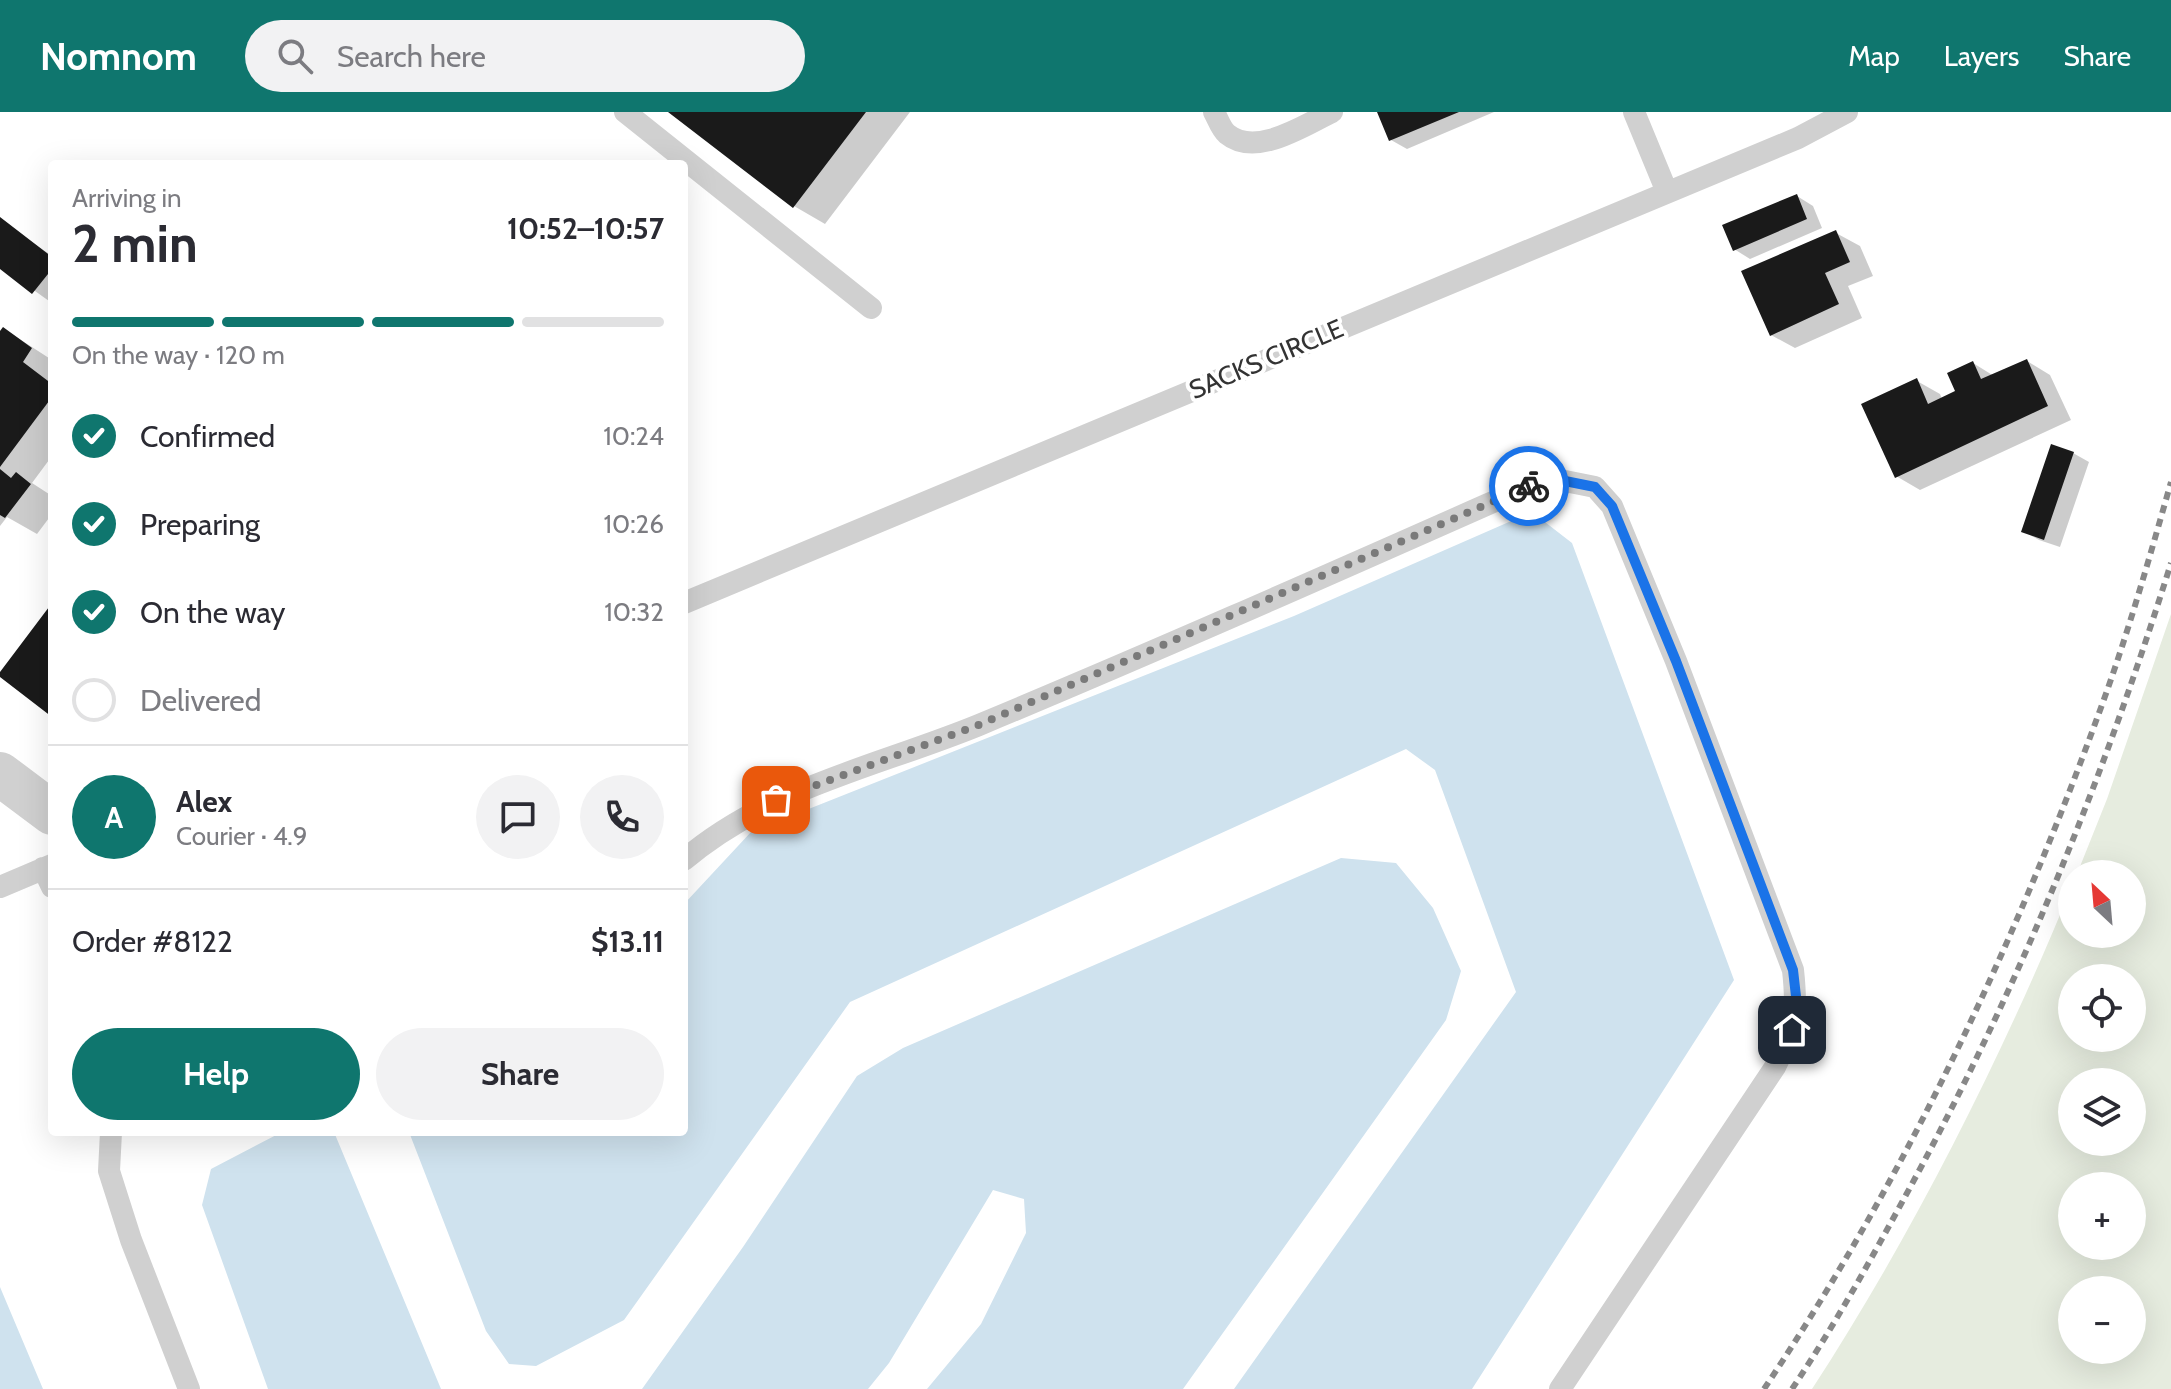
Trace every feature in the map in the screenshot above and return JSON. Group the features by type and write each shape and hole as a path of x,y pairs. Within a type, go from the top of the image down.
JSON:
{"street":[{"path":"0,774 48,810"}],"lane":[{"path":"625,112 685,160"},
{"path":"1214,112 1225,132 1241,142 1262,142 1332,112"},
{"path":"1634,112 1667,192"},
{"name":"SACKS CIRCLE","path":"688,601 1798,138 1847,112"},
{"path":"688,162 871,308"},
{"path":"688,856 704,842 776,800 976,726 1529,486 1565,481 1595,487 1612,506 1676,661 1793,970 1797,1005 1792,1030 1775,1067 1560,1389"},
{"path":"0,887 48,874"},
{"path":"111,1136 109,1171 131,1240 189,1389"}],"shaded area":[{"path":"2171,614 2171,1389 1812,1389 1885,1269 1954,1144 2058,919 2058,948 2146,948 2146,860 2083,860"}],"water":[{"path":"1532,512 1572,543 1734,980 1472,1389 1234,1389 1516,992 1435,770 1406,749 850,1002 624,1320 536,1366 509,1364 486,1331 411,1136 688,1136 688,900 751,832 1294,616"},
{"path":"1341,858 1396,863 1433,908 1461,971 1446,1020 1183,1389 927,1389 981,1324 1026,1233 1024,1199 993,1190 889,1363 868,1389 642,1389 743,1247 857,1076 903,1048"},
{"path":"274,1136 336,1136 441,1389 268,1389 202,1205 211,1169"},
{"path":"0,1287 43,1389 0,1389"}],"building":[{"path":"668,112 866,112 793,208"},
{"path":"1377,112 1459,112 1389,141"},
{"path":"1797,194 1807,219 1733,251 1722,225"},
{"path":"0,217 48,254 48,274 32,294 0,269"},
{"path":"1836,230 1850,262 1825,273 1839,304 1770,336 1741,271"},
{"path":"3,327 32,348 23,362 48,381 48,402 0,467 0,331"},
{"path":"2027,359 2048,406 1895,478 1861,404 1917,378 1928,404 1955,391 1947,373 1973,361 1981,379"},
{"path":"2051,444 2074,452 2044,540 2021,532"},
{"path":"0,469 11,478 16,472 31,484 5,518 0,515"},
{"path":"48,608 48,714 0,677 0,672"}],"railway":[{"path":"1764,1389 1865,1226 1911,1142 1995,969 2103,702 2171,482"},
{"path":"1792,1389 1890,1225 1994,1022 2090,796 2171,563"}],"way so far":[{"path":"776,800 976,726 1529,486"}],"route":[{"path":"1529,486 1565,481 1595,487 1612,506 1676,661 1793,970 1797,1005 1792,1030"}]}
